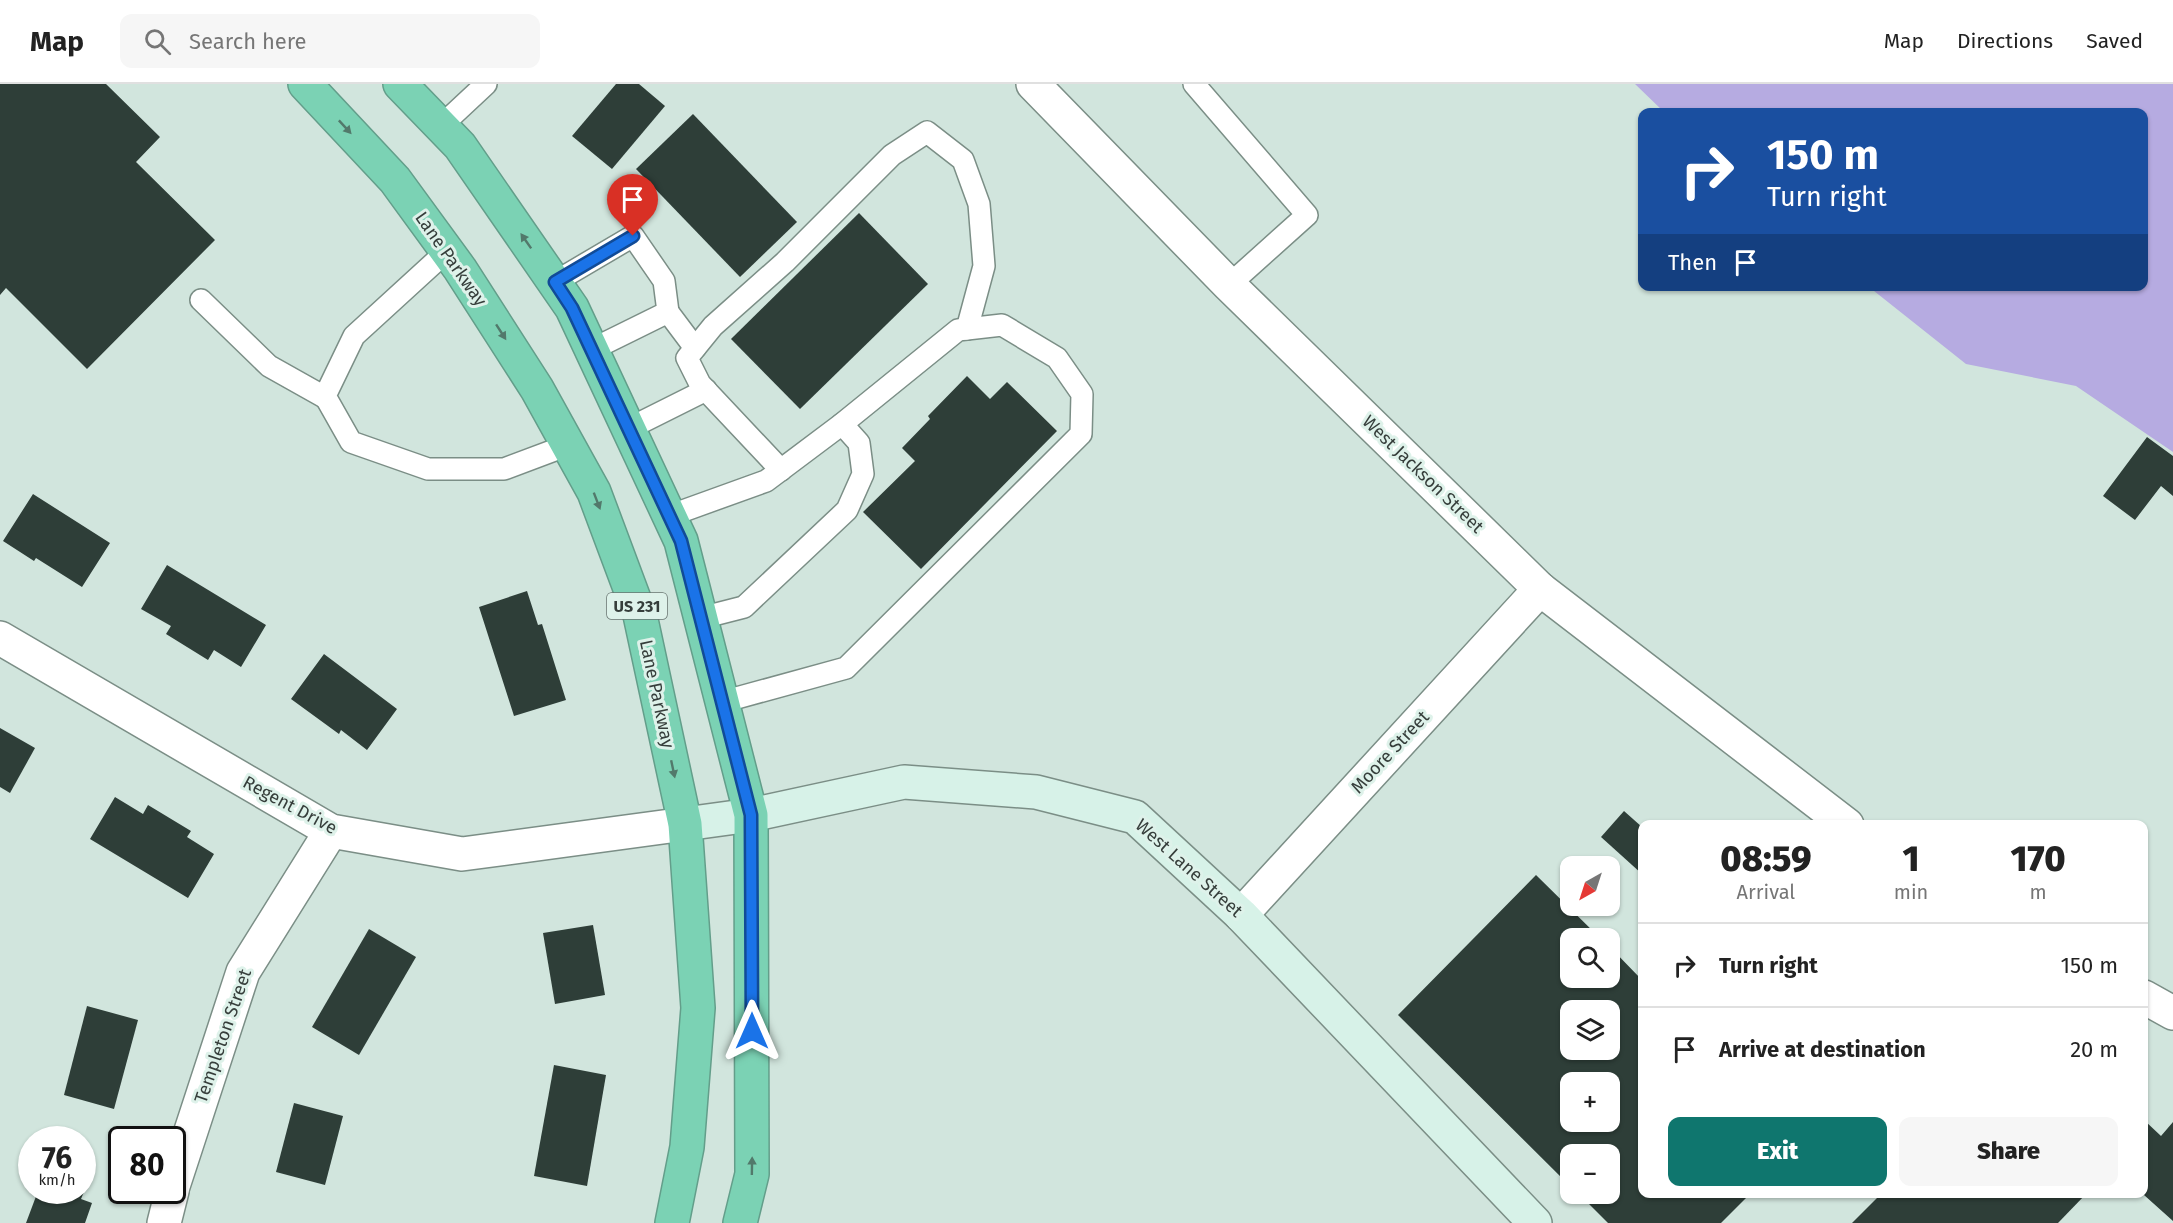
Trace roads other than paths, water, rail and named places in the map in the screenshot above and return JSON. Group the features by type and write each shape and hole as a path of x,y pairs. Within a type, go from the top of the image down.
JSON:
{"highway":[{"name":"Lane Parkway","path":"305,84 395,180 447,251 537,389 594,492 640,615 685,824 698,1008 687,1147 672,1223"},
{"name":"US 231","path":"400,84 460,146 572,308 681,541 751,815 752,1174 741,1223"}],"street":[{"name":"West Jackson Street","path":"1033,84 1229,285 1540,589 1840,820"},
{"name":"Moore Street","path":"1241,915 1540,589"},
{"name":"Regent Drive","path":"0,638 331,831 462,854 685,824"},
{"name":"West Lane Street","path":"685,824 751,815 904,782 1036,792 1135,817 1241,915 1535,1223"},
{"name":"Templeton Street","path":"186,1147 243,972 331,831"},
{"path":"2148,999 2173,1013"},
{"name":"Templeton Street","path":"164,1223 169,1204"}],"lane":[{"path":"441,126 486,84"},
{"path":"1194,84 1307,215 1229,285"},
{"path":"781,470 700,384 687,358 713,326 785,262 892,155 927,132 963,160 979,204 984,266 967,329"},
{"path":"555,282 633,236 664,281 668,312 695,348"},
{"path":"326,398 354,336 447,251"},
{"path":"201,300 269,366 326,398 351,441 429,469 504,469 568,445"},
{"path":"591,350 668,312"},
{"path":"669,516 766,481 842,424 958,330 1002,326 1057,358 1082,394 1081,434 846,668 722,702"},
{"path":"628,429 706,390"},
{"path":"700,618 744,607 847,510 863,474 859,443 842,424"}]}
